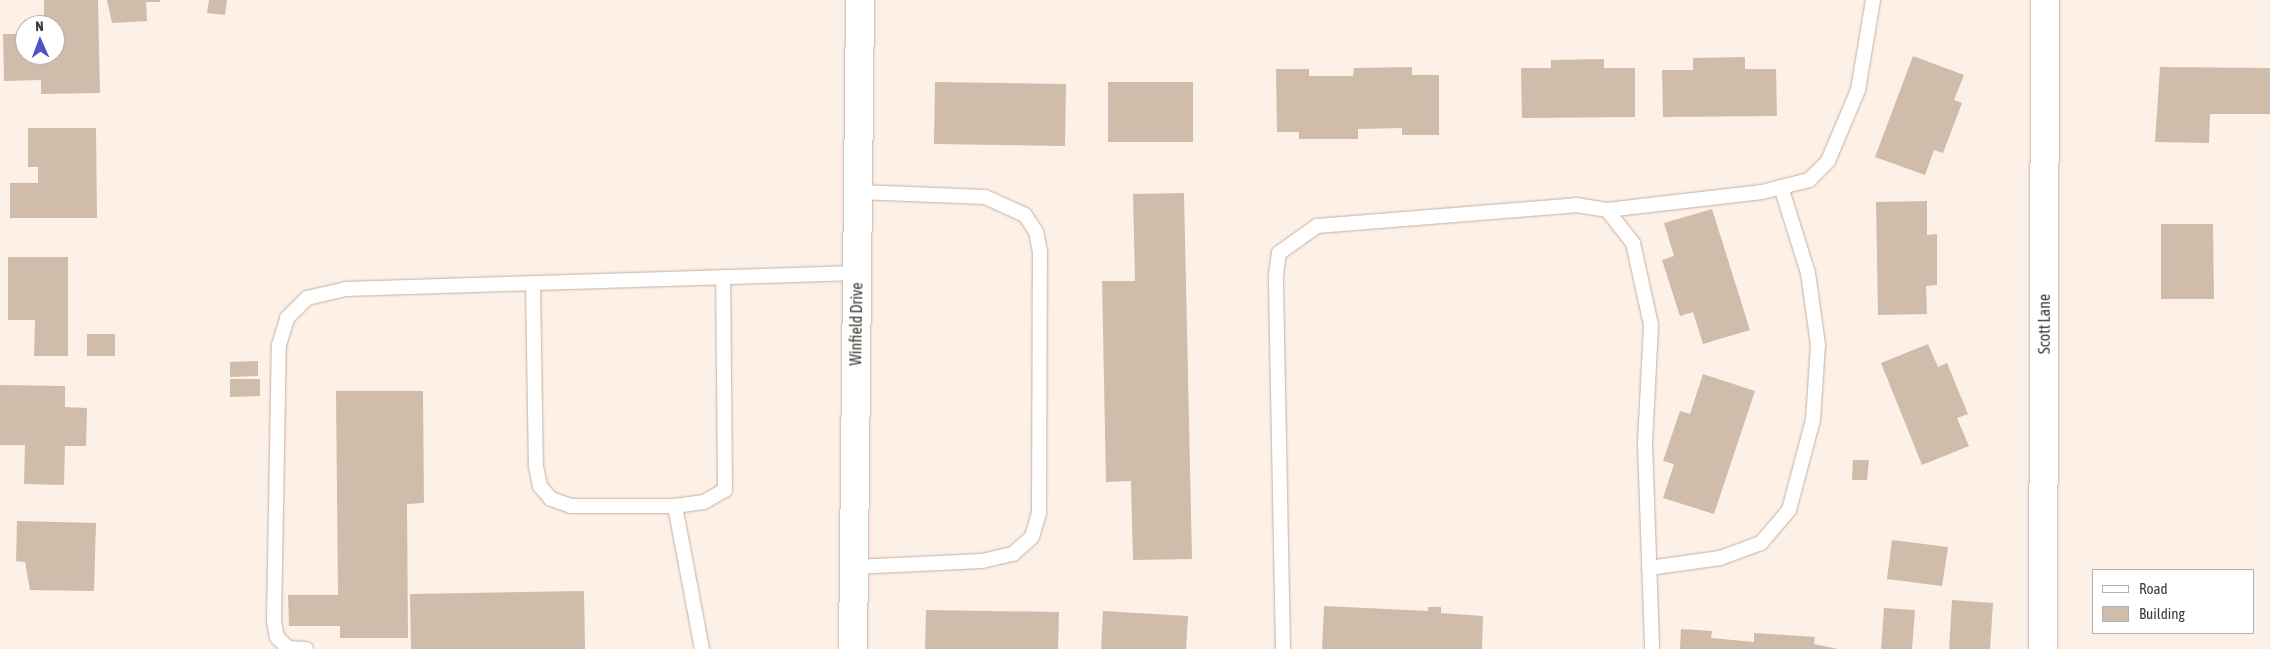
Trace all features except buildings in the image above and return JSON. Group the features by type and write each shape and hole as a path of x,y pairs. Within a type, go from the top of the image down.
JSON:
{"street":[{"name":"Winfield Drive","path":"853,649 860,0"},
{"name":"Scott Lane","path":"2043,649 2045,0"}],"lane":[{"path":"1283,649 1276,276 1280,253 1317,226 1576,205 1607,210 1781,187 1809,180 1828,161 1858,90 1874,0"},
{"path":"1649,568 1720,558 1761,543 1789,510 1812,420 1818,345 1808,274 1781,187"},
{"path":"854,567 982,561 1013,554 1032,537 1039,514 1040,252 1036,232 1025,215 985,196 858,192"},
{"path":"1607,210 1633,243 1651,325 1645,444 1652,649"},
{"path":"306,649 288,648 277,637 274,621 275,384 287,318 307,298 345,289 857,273"},
{"path":"533,283 536,466 540,486 551,499 571,506 675,506 704,502 725,490 722,277"},
{"path":"675,506 702,649"}]}
